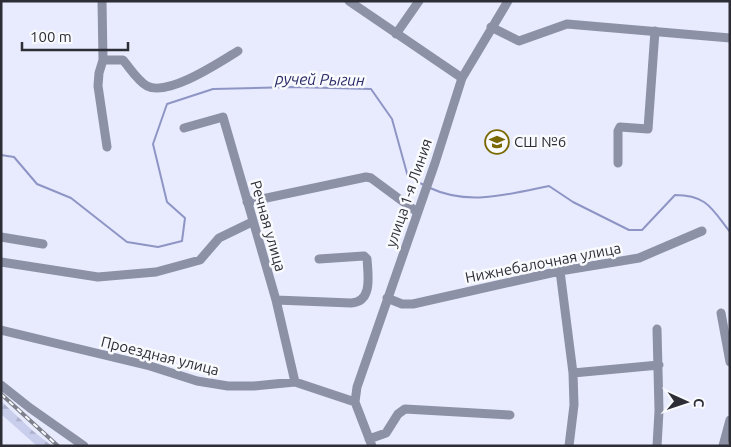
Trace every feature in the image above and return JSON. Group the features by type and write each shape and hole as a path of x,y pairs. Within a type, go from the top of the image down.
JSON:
{"street":[{"path":"102,1 103,60 98,73 98,86 107,147"},
{"path":"349,1 462,78"},
{"path":"396,34 419,1"},
{"name":"улица 1-я Линия","path":"355,402 356,387 435,163 462,78 508,1"},
{"path":"491,27 518,40 567,24 730,38"},
{"path":"618,163 618,131 620,127 648,129 655,31"},
{"path":"103,60 123,60 142,82 156,88 195,76 238,50"},
{"name":"Речная улица","path":"184,128 223,117 276,300 295,382"},
{"path":"247,202 366,177 371,178 417,212"},
{"path":"1,262 98,277 156,272 200,260 219,238 252,222"},
{"name":"Нижнебалочная улица","path":"386,298 402,304 413,304 560,271 639,258 702,231"},
{"path":"1,237 43,244"},
{"path":"276,300 351,303 360,303 364,300 368,274 367,259 364,256 319,259"},
{"path":"560,271 573,373 574,405 569,446"},
{"path":"721,313 730,362"},
{"path":"657,329 660,411 657,446"},
{"name":"Проездная улица","path":"1,330 150,366 197,381 228,386 254,386 295,382 355,402"},
{"path":"573,373 658,365"},
{"path":"1,385 84,446"},
{"path":"355,402 371,442 386,433 398,414 405,408 510,416"},
{"path":"723,446 730,420"}],"green space":[{"path":"1,401 52,446 37,446 1,414"}],"waterway":[{"name":"ручей Рыгин","path":"1,155 14,157 37,184 71,198 127,242 158,247 182,241 185,218 167,202 153,144 167,104 213,89 293,87 371,89 392,119 408,177 424,185"},
{"name":"ручей Рыгин","path":"430,188 459,196 489,197 549,186 573,202 629,230 642,230 675,195 686,196 695,198 708,205 730,232"}],"railway":[{"path":"1,394 58,446"}],"place":[{"name":"СШ №6","path":"497,142"}]}
